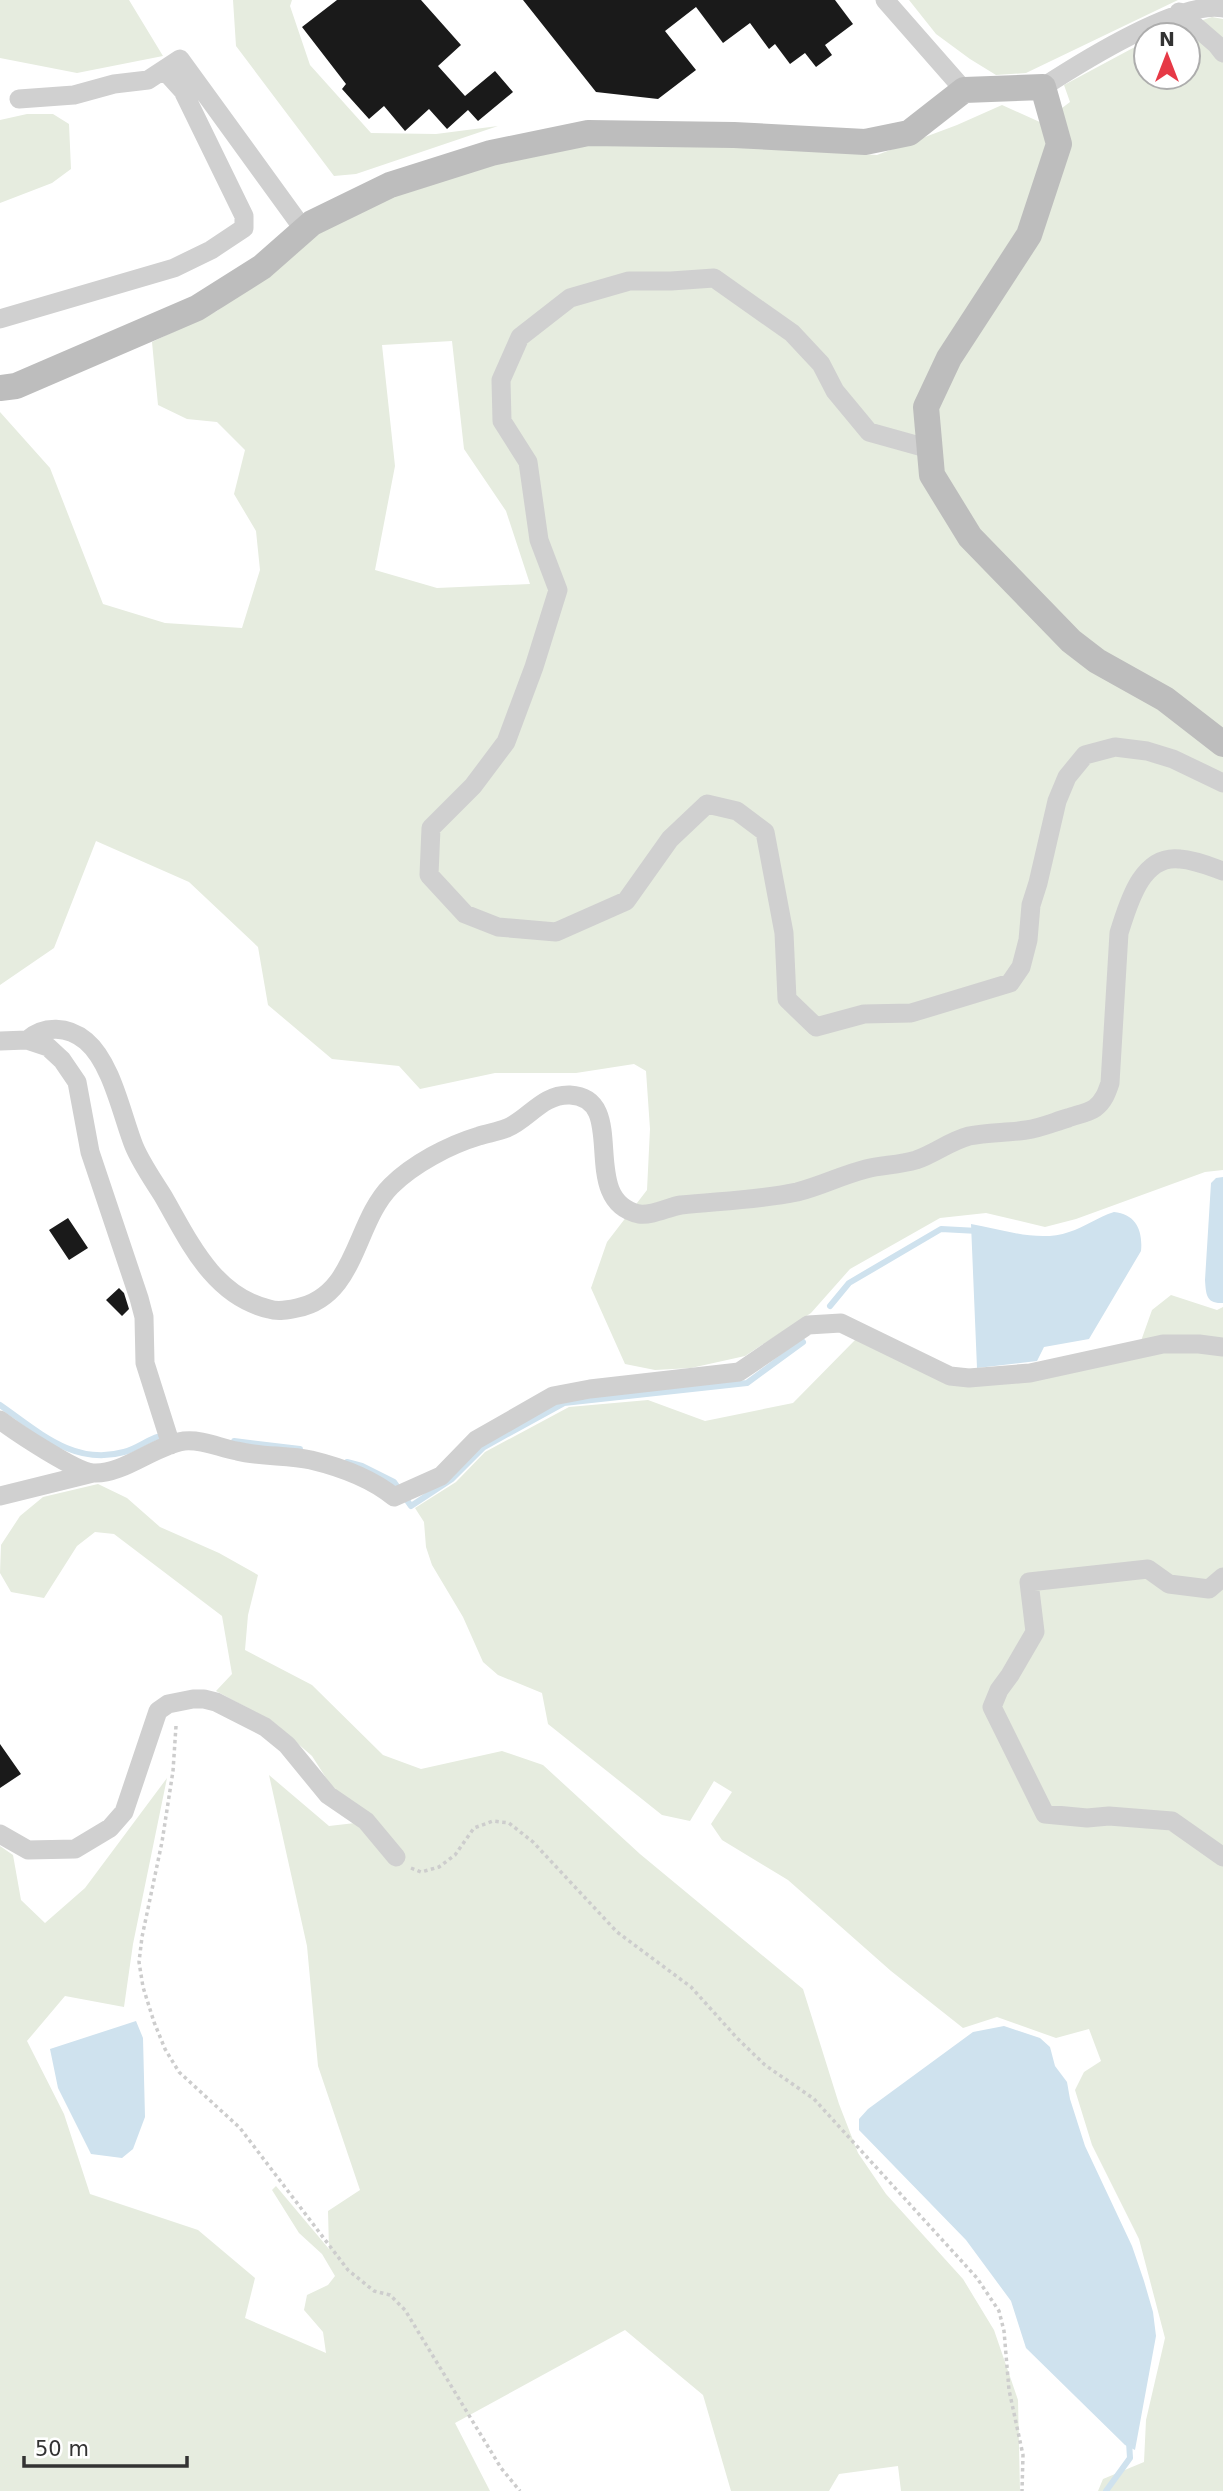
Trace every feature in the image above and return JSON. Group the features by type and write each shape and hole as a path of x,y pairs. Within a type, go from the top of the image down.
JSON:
{"street":[{"path":"885,0 964,90"},
{"path":"0,388 16,386 197,308 262,267 312,223 390,185 491,153 588,134 734,135 865,142 909,133 964,90 1043,87 1103,47 1179,12 1217,5"},
{"path":"1179,12 1223,53"},
{"path":"19,99 74,95 114,84 148,80 180,59 304,230"},
{"path":"0,318 174,268 211,250 244,228 244,215 183,91 164,70"},
{"path":"1043,87 1059,144 1029,235 949,358 926,407 932,475 970,537 1071,641 1097,661 1165,699 1223,744"},
{"path":"930,449 869,432 835,391 821,364 792,333 714,278 629,281 570,298 520,337 501,380 502,421 528,462 538,540 558,590 534,667 506,742 473,786 431,828 429,875 465,914 498,928 556,932 626,901 670,839 707,804 737,811 765,832 784,933 787,999 816,1027 864,1014 911,1013 1010,983 1021,967 1025,953 1031,905 1057,801 1067,778 1085,755 1115,747 1147,751 1173,759 1223,783"},
{"path":"27,1040 37,1032 53,1028 66,1030 87,1041 119,1097 135,1148 203,1264 235,1295 272,1311 289,1310 306,1307 330,1292 347,1270 382,1196 394,1183 452,1147 510,1127 549,1098 561,1095 584,1098 593,1104 600,1114 602,1152 610,1189 626,1208 639,1214 649,1214 669,1206 794,1192 859,1170 919,1159 973,1135 1028,1130 1094,1108 1105,1097 1110,1083 1119,933 1140,880 1150,867 1178,858 1223,871"},
{"path":"0,1041 27,1040 48,1047 62,1060 77,1082 90,1152 144,1317 145,1363 168,1437"},
{"path":"0,1496 122,1467 168,1437 214,1444 237,1451 310,1460 344,1469 371,1481 394,1497 441,1476 476,1440 553,1396 590,1389 739,1372 808,1325 841,1323 950,1376 969,1378 1030,1373 1163,1344 1223,1347"},
{"path":"0,1420 71,1463 93,1473"},
{"path":"1223,1577 1209,1589 1169,1584 1149,1569 1029,1581 1035,1632 999,1690 992,1707 1045,1814 1172,1821 1223,1857"},
{"path":"0,1834 29,1850 75,1849 110,1828 124,1812 158,1711 168,1704 204,1699 216,1702 265,1727 287,1745 328,1795 366,1821 396,1857"}],"path":[{"path":"168,1704 175,1715 173,1771 139,1962 143,1987 165,2049 179,2071 240,2128 348,2270 374,2291 390,2295 405,2310 501,2468 520,2491"},
{"path":"396,1857 408,1867 421,1872 439,1867 454,1855 474,1828 493,1821 509,1823 533,1842 617,1932 691,1987 765,2065 814,2099 976,2278 999,2311 1004,2331 1009,2390 1023,2455 1022,2491"}],"shaded area":[{"path":"0,0 129,0 163,56 77,73 0,58"},
{"path":"233,0 292,0 290,6 310,65 371,133 436,134 498,126 356,174 334,176 236,46"},
{"path":"909,0 1178,0 1026,73 996,75 936,34"},
{"path":"1212,17 1223,19 1223,1170 1205,1172 1076,1219 1045,1227 986,1213 940,1218 850,1269 811,1313 745,1356 691,1368 655,1370 625,1364 591,1288 607,1242 647,1190 650,1129 646,1071 634,1064 576,1073 495,1073 420,1089 399,1066 332,1059 268,1005 258,947 189,882 96,841 54,948 0,985 0,412 50,468 103,604 165,623 242,628 260,570 256,531 234,494 245,450 217,422 187,419 158,405 152,342 217,311 312,235 406,191 492,163 581,145 723,145 877,155 1002,105 1042,123 1070,102 1064,85 1132,49 1132,91 1202,91 1202,21 1200,21","holes":["452,341 464,449 506,511 530,584 437,588 375,570 395,466 382,345"]},
{"path":"27,114 53,114 69,124 71,169 52,183 0,203 0,120"},
{"path":"1171,1295 1217,1310 1223,1307 1223,2491 1098,2491 1103,2479 1144,2462 1146,2420 1165,2338 1139,2239 1092,2145 1075,2090 1084,2072 1101,2061 1089,2029 1056,2038 997,2017 963,2028 891,1971 788,1880 722,1840 711,1824 732,1792 714,1781 690,1821 662,1815 548,1724 542,1693 498,1675 483,1662 463,1617 432,1565 426,1547 424,1522 415,1508 456,1482 485,1452 569,1407 648,1400 705,1421 793,1403 856,1339 948,1383 1136,1355 1152,1310"},
{"path":"98,1484 127,1498 160,1527 219,1553 258,1575 248,1615 245,1650 312,1685 383,1755 421,1769 502,1751 543,1765 640,1854 803,1989 839,2104 858,2153 886,2194 963,2279 994,2330 1018,2400 1020,2491 901,2491 898,2466 839,2474 829,2491 731,2491 703,2395 625,2330 455,2423 490,2491 0,2491 0,1846 13,1855 21,1900 45,1923 85,1888 167,1778 133,1944 124,2007 65,1996 27,2041 64,2114 90,2194 198,2230 255,2278 245,2318 326,2353 323,2332 304,2310 307,2295 328,2285 335,2276 322,2254 299,2233 272,2190 276,2186 329,2249 328,2211 360,2190 318,2066 307,1946 269,1775 329,1826 355,1823 312,1756 272,1721 216,1691 232,1674 222,1616 114,1534 95,1532 77,1546 44,1598 11,1592 0,1573 1,1545 20,1516 43,1497"}],"water":[{"path":"1223,1177 1223,1303 1217,1303 1210,1300 1205,1280 1211,1183 1216,1178"},
{"path":"1114,1212 1122,1213 1133,1220 1141,1237 1141,1251 1089,1339 1044,1347 1037,1361 977,1368 971,1224 1033,1236 1057,1235"},
{"path":"136,2021 143,2038 145,2117 133,2149 122,2158 91,2154 58,2088 50,2049"},
{"path":"1004,2026 1040,2038 1050,2047 1055,2066 1067,2082 1085,2146 1132,2246 1144,2281 1153,2312 1156,2336 1135,2450 1125,2445 1026,2348 1011,2301 966,2240 859,2130 859,2119 868,2109 973,2032"}],"building":[{"path":"337,0 421,0 461,45 438,66 465,96 495,71 513,92 478,121 468,110 447,129 429,109 405,131 384,106 369,119 342,89 346,84 302,27"},
{"path":"523,0 835,0 853,24 825,45 832,55 816,67 805,53 790,64 775,44 769,49 750,23 723,43 696,7 665,31 696,70 658,99 596,92"},
{"path":"68,1218 88,1248 69,1260 49,1230"},
{"path":"119,1288 124,1293 129,1309 122,1316 106,1300"},
{"path":"0,1744 21,1774 0,1788"}],"waterway":[{"path":"830,1306 849,1283 941,1229 978,1231"},
{"path":"347,1462 362,1466 394,1482 411,1506 452,1479 484,1447 564,1403 747,1383 803,1342"},
{"path":"0,1405 58,1444 89,1454 124,1452 165,1435"},
{"path":"234,1441 300,1449"},
{"path":"1106,2491 1130,2458 1129,2442"}]}
